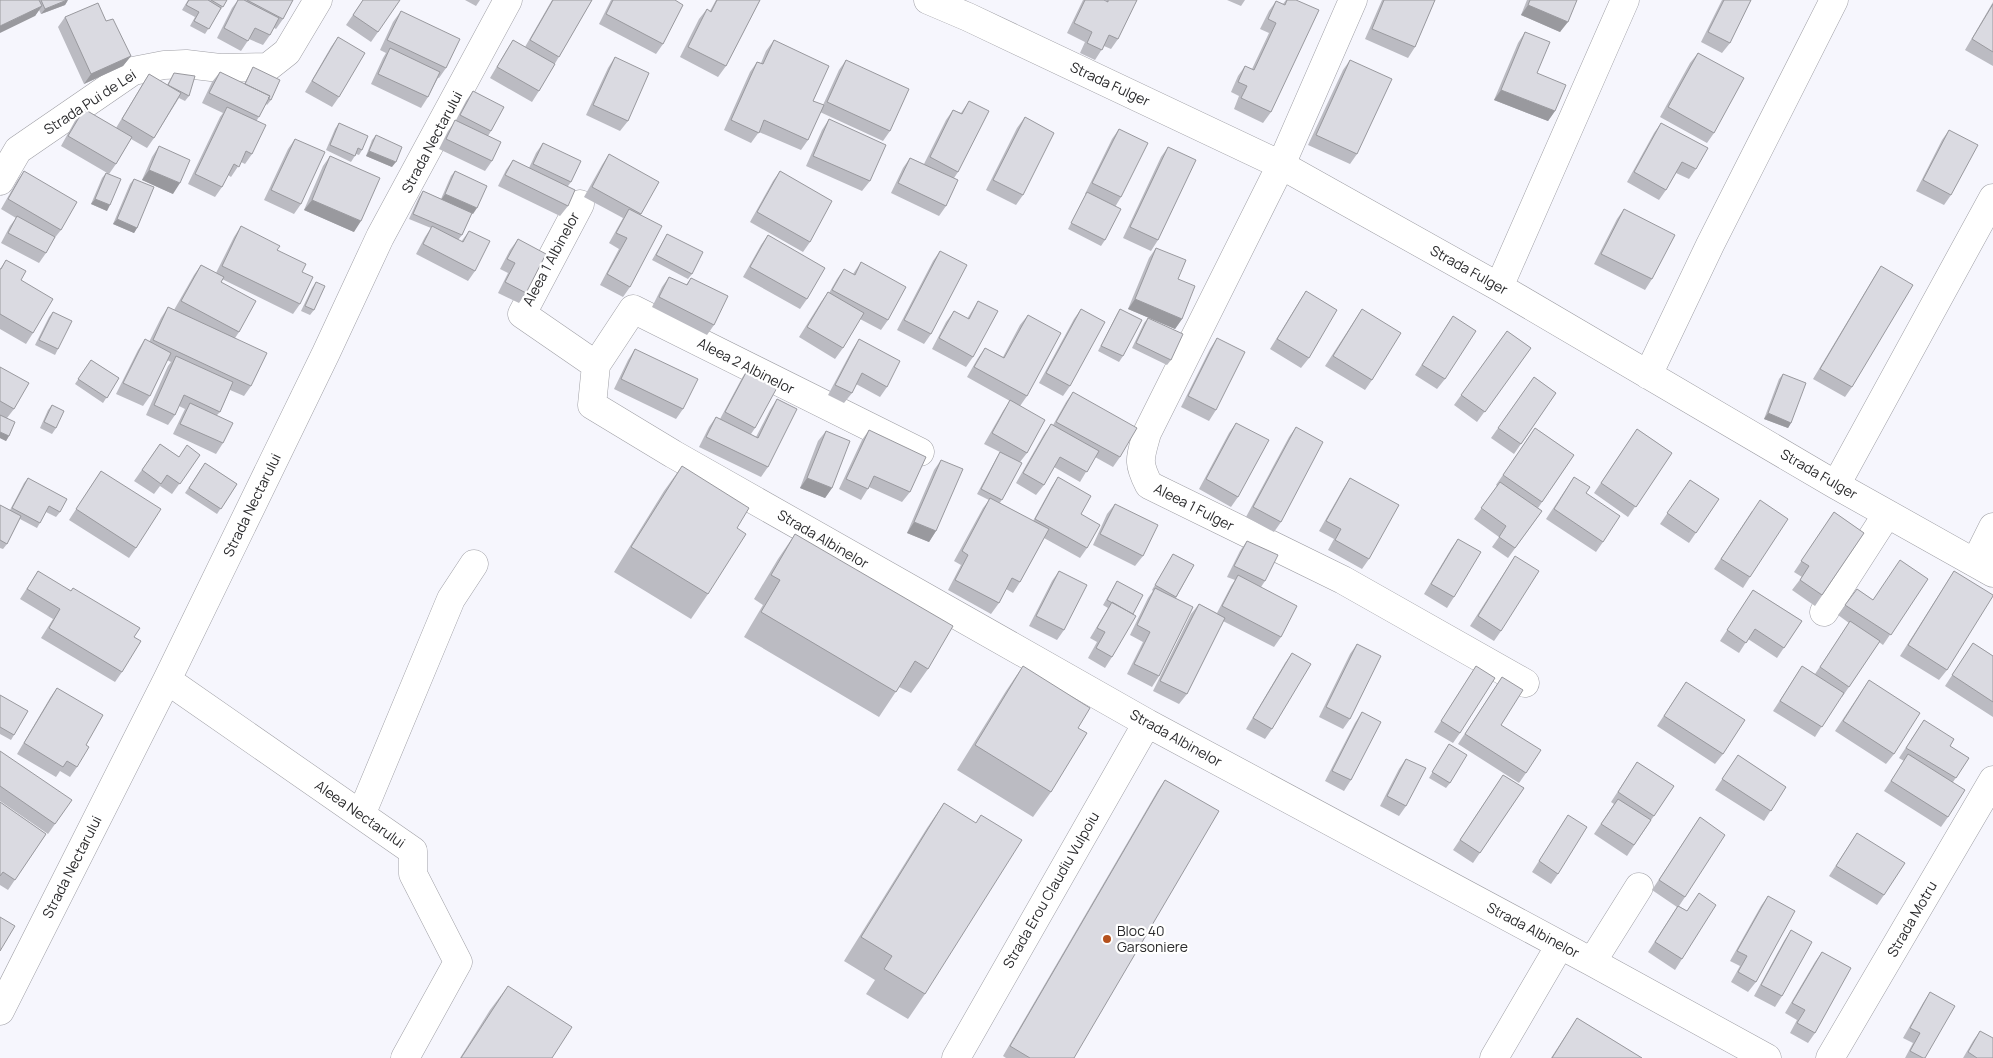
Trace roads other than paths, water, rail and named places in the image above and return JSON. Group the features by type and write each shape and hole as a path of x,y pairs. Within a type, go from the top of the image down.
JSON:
{"street":[{"name":"Strada Pui de Lei","path":"0,181 18,150 134,70 186,64 220,68 268,67 286,52 318,0"},
{"name":"Strada Nectarului","path":"0,1011 167,680 326,353 380,237 508,0"},
{"name":"Strada Fulger","path":"928,0 972,8 1280,165 1499,286 1887,514 1984,568"},
{"name":"Aleea 1 Fulger","path":"1353,0 1280,165 1147,434 1141,454 1140,468 1149,485 1343,580 1526,684"},
{"path":"1499,286 1625,0"},
{"path":"1648,375 1710,245 1834,0"},
{"path":"1836,484 1993,198"},
{"name":"Aleea 1 Albinelor","path":"580,204 522,314 596,365"},
{"name":"Aleea 2 Albinelor","path":"596,365 633,309 920,452"},
{"name":"Strada Albinelor","path":"596,365 592,406 690,464 1147,723 1767,1058"},
{"path":"1824,612 1887,514"},
{"path":"1984,568 1993,527"},
{"path":"361,815 451,599 474,564"},
{"name":"Aleea Nectarului","path":"167,680 413,851 413,874 458,962 405,1058"},
{"name":"Strada Erou Claudiu Vulpoiu","path":"961,1056 1147,723"},
{"name":"Strada Motru","path":"1830,1058 1993,780"},
{"path":"1592,962 1639,887"},
{"path":"1494,1058 1560,945"}],"place":[{"name":"Bloc 40 Garsoniere","path":"1107,939"}]}
